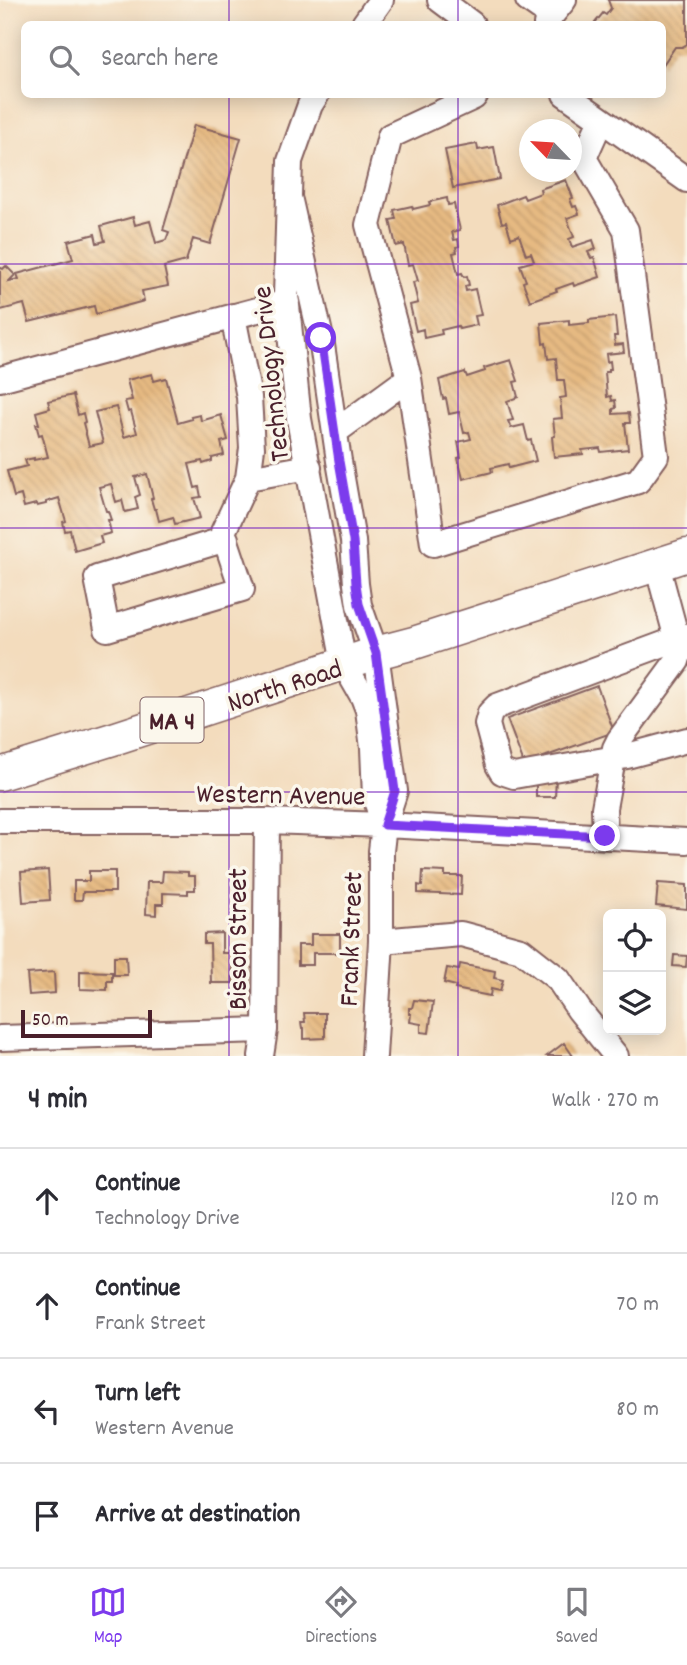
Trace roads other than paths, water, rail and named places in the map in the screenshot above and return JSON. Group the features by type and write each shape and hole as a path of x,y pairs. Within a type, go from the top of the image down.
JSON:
{"main road":[{"name":"North Road","path":"0,774 687,555"}],"street":[{"path":"365,21 381,0"},
{"path":"440,0 468,21"},
{"path":"528,0 554,14"},
{"name":"Technology Drive","path":"314,98 290,161 287,302 299,419 344,664"},
{"path":"472,98 390,136 368,225 409,378 433,544 638,481 656,456 626,230 584,158 601,120"},
{"path":"571,98 687,180"},
{"name":"Technology Drive","path":"290,201 321,338 353,541 359,604 376,653"},
{"path":"0,379 287,302"},
{"path":"226,540 97,578 107,629 242,589 226,540 223,532 248,478 252,448 249,397 233,316"},
{"path":"335,432 409,378"},
{"path":"248,478 309,467"},
{"path":"605,836 604,808 619,740 677,661 680,650 682,637 657,565"},
{"path":"682,637 497,706 490,713 488,724 498,765 502,772 514,776 627,756 687,740"},
{"name":"Frank Street","path":"374,1056 381,941 381,851 384,825 395,791 376,653"},
{"name":"Frank Street","path":"344,664 368,710 375,797 384,825"},
{"name":"Western Avenue","path":"0,821 267,821 687,841"},
{"name":"Bisson Street","path":"261,1056 265,1030 267,821"},
{"path":"381,941 461,934 521,950 558,979 616,1056"},
{"path":"0,1038 265,1030"}]}
